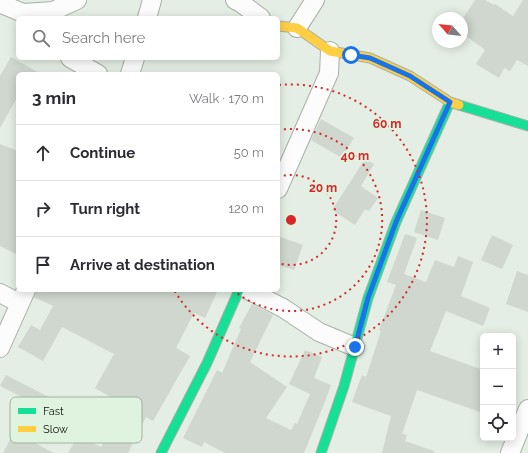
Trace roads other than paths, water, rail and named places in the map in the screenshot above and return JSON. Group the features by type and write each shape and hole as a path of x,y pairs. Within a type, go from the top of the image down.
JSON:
{"street":[{"path":"0,2 26,16 53,12 78,0"},
{"path":"148,16 152,0"},
{"path":"235,0 258,16"},
{"path":"297,28 315,0"},
{"path":"280,26 297,28 330,51 370,58 410,76 450,102 528,126"},
{"path":"280,184 329,73 330,51"},
{"path":"329,73 351,55"},
{"path":"74,60 94,72"},
{"path":"131,72 134,60"},
{"path":"321,453 344,386 368,298 396,222 450,102"},
{"path":"162,453 207,363 238,292"},
{"path":"252,292 283,308 319,332 355,347"},
{"path":"0,293 22,296 0,348"},
{"path":"510,453 528,409"}]}
